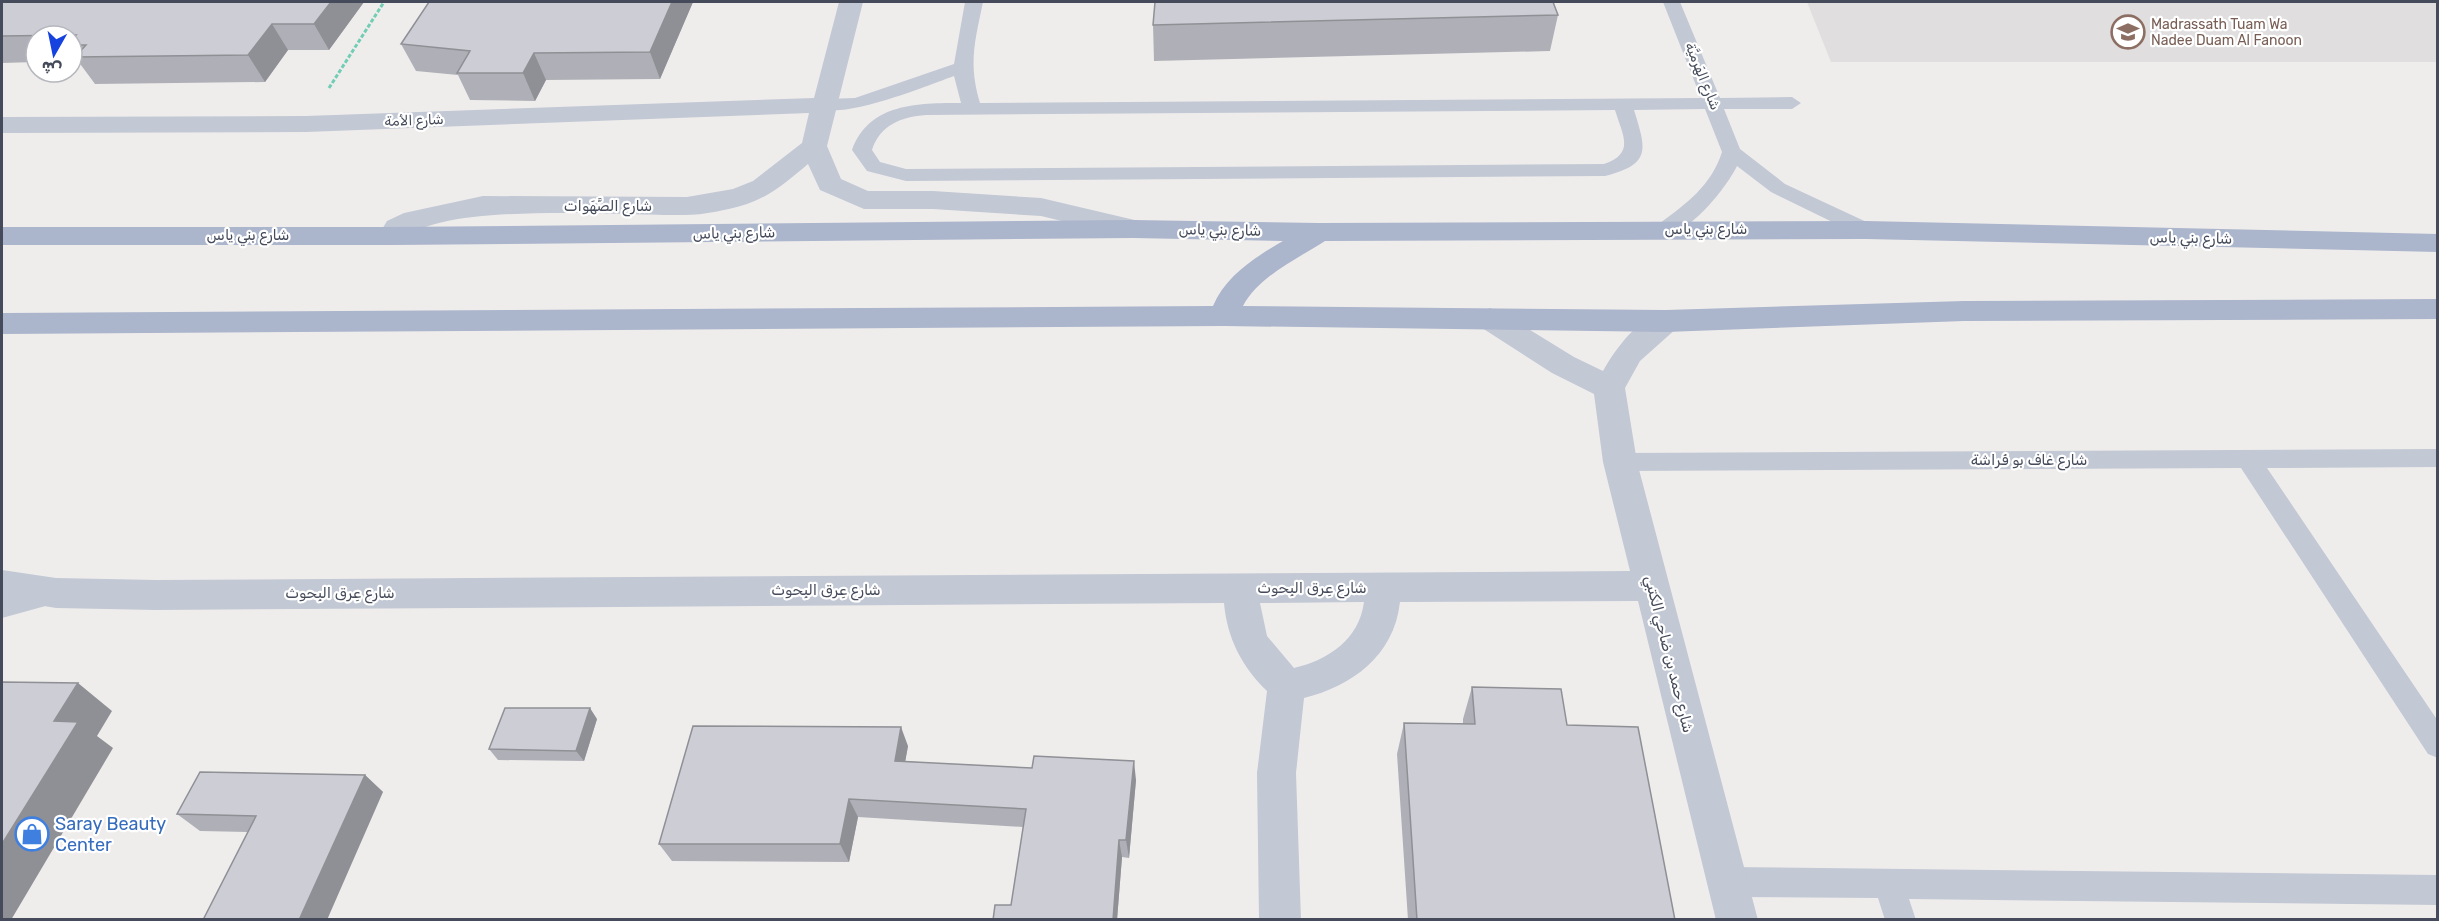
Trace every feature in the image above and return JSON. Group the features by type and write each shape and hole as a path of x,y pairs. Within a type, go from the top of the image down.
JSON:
{"main road":[{"name":"شارع بني ياس","path":"2,236 392,236 1134,229 1319,232 1666,229 1866,230 2438,243"},
{"path":"1224,316 1227,303 1245,281 1319,232"},
{"path":"2,324 1224,316 1666,321 1964,311 2438,309"}],"street":[{"path":"851,2 814,146 830,184 864,200 933,200 1041,207 1134,229"},
{"name":"شارع الأمة","path":"2,125 306,124 826,105"},
{"name":"شارع الصَّهَوات","path":"392,236 397,228 414,219 483,205 687,206 713,204 763,187 814,146"},
{"path":"1490,319 1563,365 1609,388 1629,353 1666,321"},
{"name":"شارع حمد بن ضاحي الكتبي","path":"1609,388 1620,462 1737,920"},
{"name":"شارع عِرق البِحوث","path":"2,585 56,593 1652,586"},
{"path":"1242,587 1241,614 1249,640 1264,665 1287,686"},
{"path":"1287,686 1314,681 1339,669 1360,652 1379,621 1383,610 1384,588"},
{"path":"1280,920 1276,756 1287,686"}],"lane":[{"path":"972,109 963,77 974,2"},
{"name":"شارع الهَرميَّة","path":"1672,2 1732,152"},
{"path":"826,105 856,103 964,67"},
{"path":"1623,104 1635,144 1634,151 1625,163 1605,170 906,175 880,170 865,158 864,142 871,130 896,114 926,109 1623,104 1714,104 1792,103"},
{"path":"1666,229 1717,186 1726,174 1732,152 1778,188 1866,230"},
{"name":"شارع غاف بو فَراشة","path":"1620,462 2438,458"},
{"path":"2248,459 2438,745"},
{"path":"2,607 56,593"},
{"path":"1728,882 2438,890"},
{"path":"1888,884 1901,920"}],"path":[{"path":"306,124 384,2"}],"shaded area":[{"name":"Madrassath Tuam Wa Nadee Duam Al Fanoon","path":"1807,2 2437,2 2437,62 1831,62"}],"building":[{"path":"2,2 331,2 314,24 272,24 248,55 84,57 86,45 84,45 84,24 24,24 24,36 2,36"},
{"path":"429,2 672,2 650,52 534,53 523,73 457,73 470,51 401,44"},
{"path":"1155,2 1553,2 1558,15 1153,25"},
{"path":"2,682 78,683 54,721 78,722 2,844"},
{"path":"1472,687 1561,689 1567,725 1638,727 1675,920 1417,920 1404,723 1475,724"},
{"path":"505,708 590,708 576,751 489,749"},
{"path":"693,726 901,727 895,761 1032,768 1034,756 1134,761 1126,840 1119,840 1113,920 993,920 995,905 1011,905 1026,809 849,799 840,844 659,844"},
{"path":"200,772 365,775 299,920 203,920 256,816 177,814"}],"place":[{"name":"Madrassath Tuam Wa Nadee Duam Al Fanoon","path":"2128,32"},
{"name":"Saray Beauty Center","path":"32,834"}]}
